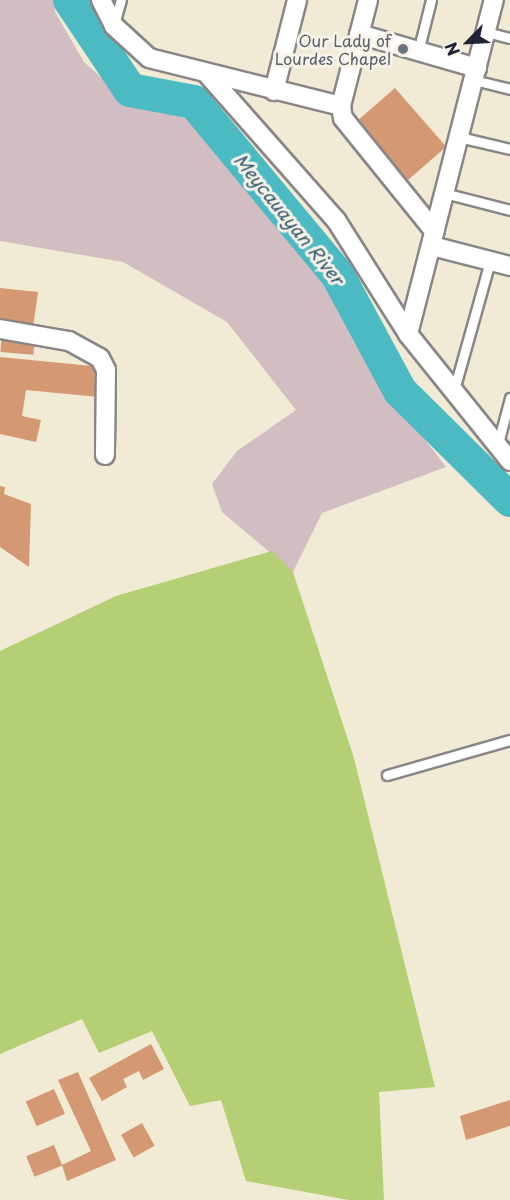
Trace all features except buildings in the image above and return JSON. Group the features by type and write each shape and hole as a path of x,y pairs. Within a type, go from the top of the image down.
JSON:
{"street":[{"path":"101,0 114,26 149,58 208,75 341,106"},
{"path":"274,91 297,0"},
{"path":"368,0 341,106 357,141 433,239 490,261 510,266"},
{"path":"408,334 494,0"},
{"path":"359,34 418,52 475,74"},
{"path":"208,75 336,220 408,334 453,396 503,455"},
{"path":"0,329 69,341 100,358 106,370 105,455"}],"lane":[{"path":"114,26 121,0"},
{"path":"418,52 431,0"},
{"path":"486,32 510,38"},
{"path":"475,74 510,89"},
{"path":"459,136 510,149"},
{"path":"444,193 510,210"},
{"path":"453,396 490,261"},
{"path":"503,455 510,398"},
{"path":"387,775 510,740"}],"shaded area":[{"path":"0,0 56,0 55,12 84,62 128,102 192,120 316,267 370,368 446,467 322,513 293,572 222,512 212,484 237,451 296,410 227,322 123,262 0,241"}],"green space":[{"path":"272,551 293,572 354,758 435,1087 379,1092 384,1200 349,1200 246,1181 221,1100 190,1106 152,1031 99,1053 82,1019 0,1054 0,651 116,596"}],"waterway":[{"name":"Meycauayan River","path":"70,0 130,90 194,102 337,274 400,391 510,500"}],"place":[{"name":"Our Lady of Lourdes Chapel","path":"403,49"}]}
